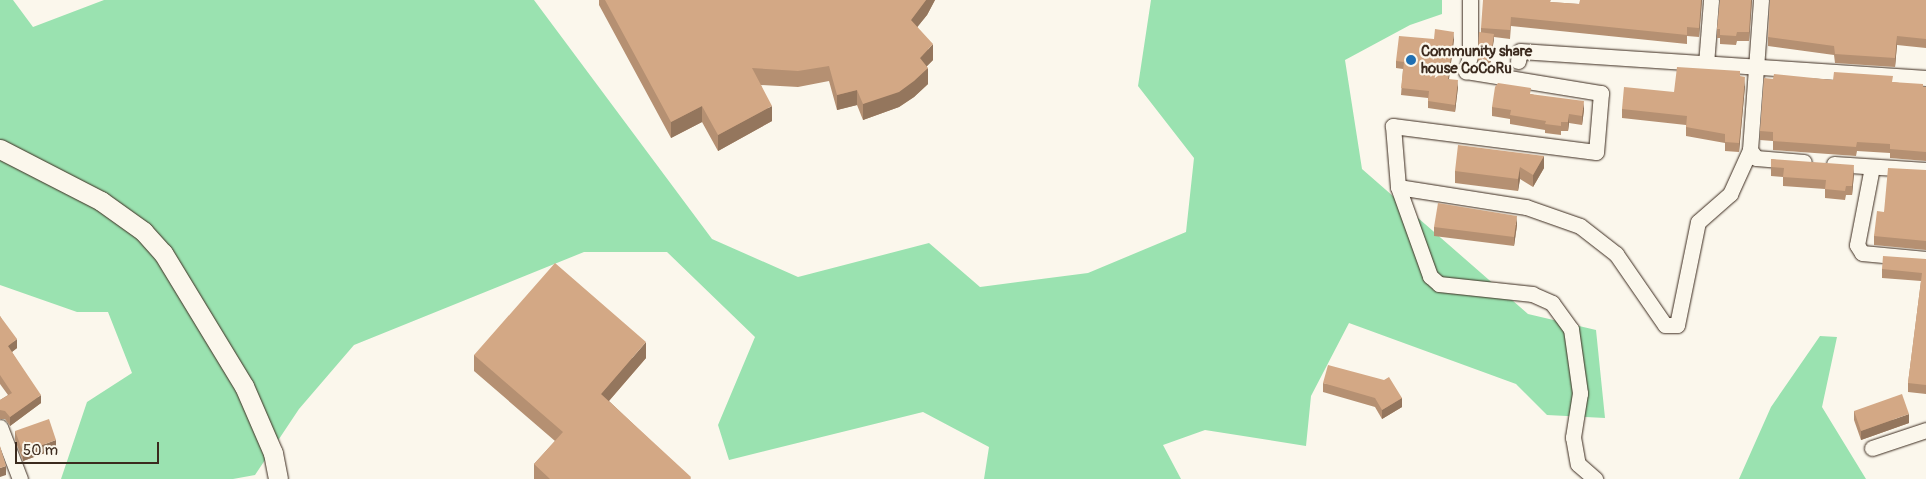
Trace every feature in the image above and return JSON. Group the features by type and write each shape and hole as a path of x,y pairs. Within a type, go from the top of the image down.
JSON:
{"street":[{"path":"1470,0 1470,56 1466,71 1601,93 1596,152 1393,126 1398,187 1430,276 1439,284 1532,294 1552,303 1571,329 1580,393 1575,446 1578,464 1595,479"},
{"path":"1706,64 1712,0"},
{"path":"1398,187 1526,207 1580,226 1616,254 1665,325 1677,325 1698,222 1730,194 1750,150 1761,0"},
{"path":"1518,61 1520,51 1926,78"},
{"path":"0,148 101,201 143,231 163,253 244,386 273,453 278,479"},
{"path":"1750,150 1756,158 1926,170"},
{"path":"1872,167 1857,245 1862,253 1926,258"},
{"path":"0,428 20,479"},
{"path":"1872,448 1926,430"}],"green space":[{"path":"0,0 13,0 33,27 104,0 534,0 712,239 798,277 929,243 980,287 1088,273 1186,232 1194,158 1138,86 1151,0 1442,0 1442,14 1410,25 1345,60 1362,169 1528,314 1596,330 1605,418 1547,415 1516,384 1349,323 1311,396 1306,446 1205,430 1163,445 1181,479 984,479 989,447 923,412 729,460 718,425 755,337 667,252 584,252 354,345 299,409 255,475 233,479 61,479 87,402 132,373 108,312 77,312 0,285"},
{"path":"1820,336 1837,337 1822,407 1866,479 1739,479 1771,407"}],"building":[{"path":"605,0 926,0 911,20 933,44 920,58 928,68 914,81 899,92 863,104 857,90 837,95 829,66 798,71 752,68 772,106 718,135 702,106 671,122"},
{"path":"1483,0 1550,0 1550,2 1579,4 1580,0 1701,0 1699,28 1687,27 1687,35 1511,17 1510,30 1481,28"},
{"path":"1720,0 1751,0 1749,32 1737,32 1736,36 1720,35 1720,29 1717,29"},
{"path":"1770,0 1926,0 1926,39 1897,36 1895,58 1835,54 1834,46 1768,37"},
{"path":"1435,29 1454,32 1448,79 1458,80 1455,105 1428,101 1429,91 1401,88 1404,62 1396,61 1399,36 1434,39"},
{"path":"1479,32 1494,34 1490,61 1478,59"},
{"path":"1677,67 1740,71 1740,76 1745,77 1739,143 1725,142 1725,134 1686,127 1687,116 1622,109 1624,87 1674,92"},
{"path":"1834,72 1893,76 1892,82 1923,84 1923,87 1926,87 1926,152 1890,149 1890,144 1857,142 1856,147 1773,141 1773,132 1760,131 1764,78 1773,79 1774,74 1833,80"},
{"path":"1498,83 1531,88 1530,94 1584,101 1582,116 1569,114 1568,122 1561,122 1561,126 1545,124 1546,121 1510,115 1511,110 1492,107 1495,87"},
{"path":"1458,145 1544,156 1533,175 1520,167 1518,179 1455,171"},
{"path":"1771,159 1854,165 1852,186 1846,186 1845,191 1825,189 1826,180 1783,177 1784,168 1771,167"},
{"path":"1888,168 1926,170 1926,241 1874,236 1877,211 1884,212"},
{"path":"1438,203 1517,216 1514,237 1434,227"},
{"path":"1883,256 1926,259 1926,385 1908,383 1922,273 1882,269"},
{"path":"555,263 646,342 601,394 691,477 690,479 550,479 534,464 563,432 474,355"},
{"path":"0,316 17,339 8,346 41,395 10,417 5,411 0,410 0,400 12,393 0,375"},
{"path":"1328,365 1384,380 1389,377 1402,398 1382,410 1375,398 1323,383"},
{"path":"1902,394 1909,414 1861,431 1854,411"},
{"path":"49,419 56,440 23,452 15,431"},
{"path":"0,446 6,466 0,468"}],"place":[{"name":"Community share house CoCoRu","path":"1411,60"}]}
